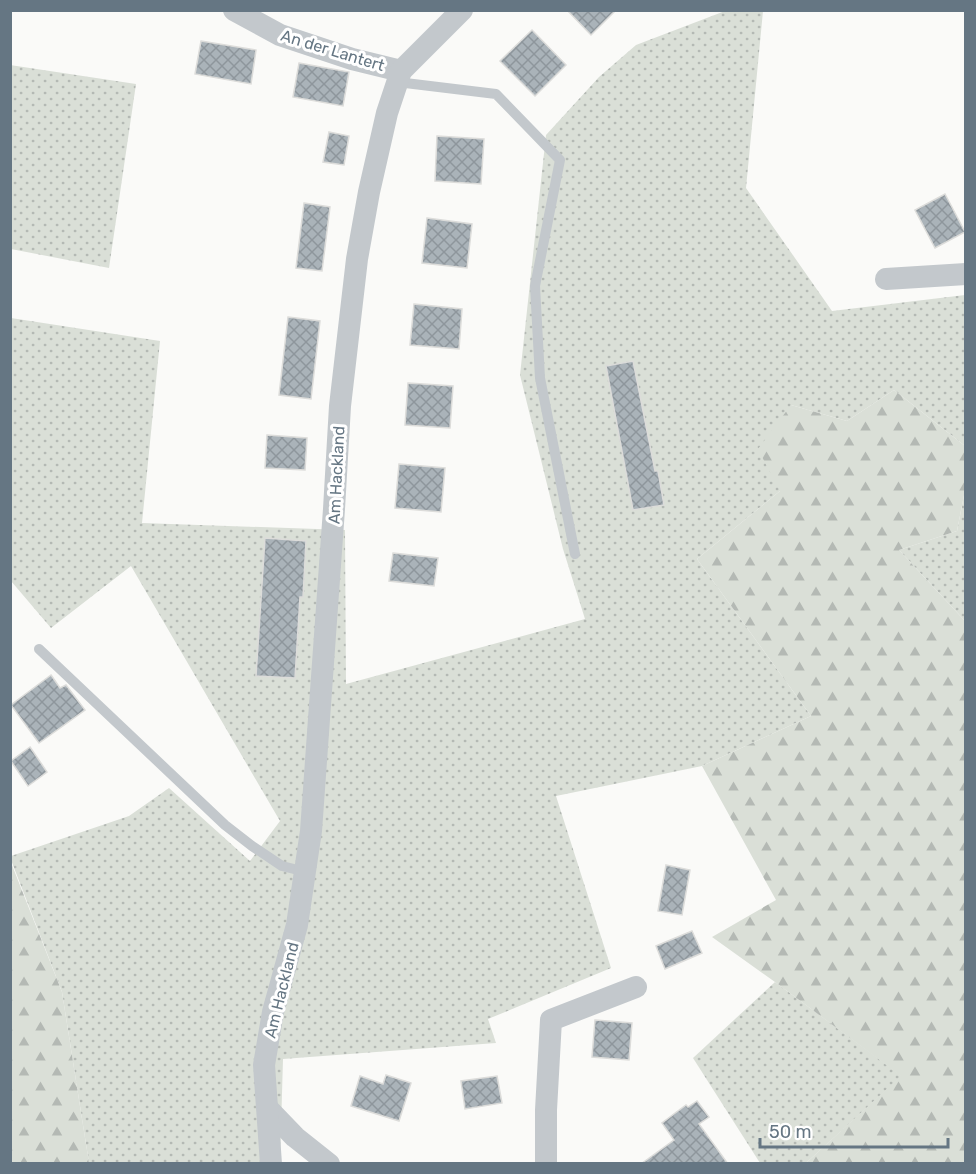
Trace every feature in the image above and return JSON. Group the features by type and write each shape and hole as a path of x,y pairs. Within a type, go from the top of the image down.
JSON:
{"street":[{"name":"An der Lantert","path":"234,10 280,35 352,58 399,77"},
{"name":"Am Hackland","path":"271,1164 264,1065 273,1012 297,925 306,872 341,395 357,259 387,113 399,77 462,10"},
{"path":"886,279 966,274"},
{"path":"546,1164 546,1110 551,1020 636,987"},
{"path":"268,1109 295,1137 329,1164"}],"lane":[{"path":"399,77 496,94 560,159 535,286 540,378 575,554"},
{"path":"39,649 225,825 282,866 306,872"}],"green space":[{"path":"725,11 763,11 746,188 832,311 965,295 965,446 894,390 847,421 791,405 780,491 697,559 811,716 702,766 556,796 611,968 488,1019 496,1043 283,1059 280,1163 89,1163 62,992 11,856 129,816 169,788 250,861 280,821 131,566 51,628 11,581 11,318 160,341 142,523 345,530 346,684 585,619 563,549 520,375 546,135 599,77 636,45"},
{"path":"10,65 136,84 109,268 11,249"},
{"path":"894,390 965,446 965,490 957,531 899,550 965,621 965,1163 806,1163 901,1076 712,937 776,900 702,766 811,716 697,559 780,491 758,449 791,405 847,421"},
{"path":"965,490 965,621 899,550 957,531"},
{"path":"10,860 62,992 89,1163 11,1163"},
{"path":"775,982 902,1076 806,1163 760,1163 693,1058"}],"building":[{"path":"567,10 616,10 591,35"},
{"path":"532,30 566,65 535,96 500,61"},
{"path":"201,41 256,50 251,84 195,74"},
{"path":"299,63 349,72 343,106 293,97"},
{"path":"329,132 349,136 344,165 323,162"},
{"path":"437,136 484,139 481,184 435,181"},
{"path":"945,194 965,232 935,248 915,210"},
{"path":"304,203 330,207 322,271 296,268"},
{"path":"427,218 472,224 467,268 422,263"},
{"path":"414,304 462,309 459,349 410,345"},
{"path":"288,317 320,321 311,399 279,395"},
{"path":"633,361 664,505 633,510 606,366"},
{"path":"408,383 453,386 450,428 405,425"},
{"path":"267,435 307,438 305,470 265,468"},
{"path":"399,464 445,468 441,512 395,508"},
{"path":"265,538 306,541 295,678 256,676"},
{"path":"393,553 438,558 434,586 389,581"},
{"path":"51,675 60,688 66,685 85,710 39,743 11,705"},
{"path":"30,747 47,772 28,786 11,761"},
{"path":"666,865 690,870 682,915 658,911"},
{"path":"692,931 702,953 665,969 656,946"},
{"path":"595,1020 632,1023 629,1060 592,1057"},
{"path":"386,1075 411,1083 399,1121 351,1106 360,1076 383,1084"},
{"path":"497,1076 502,1103 465,1109 461,1081"},
{"path":"697,1101 709,1117 699,1124 728,1164 641,1164 674,1140 662,1123 686,1105 688,1107"}]}
